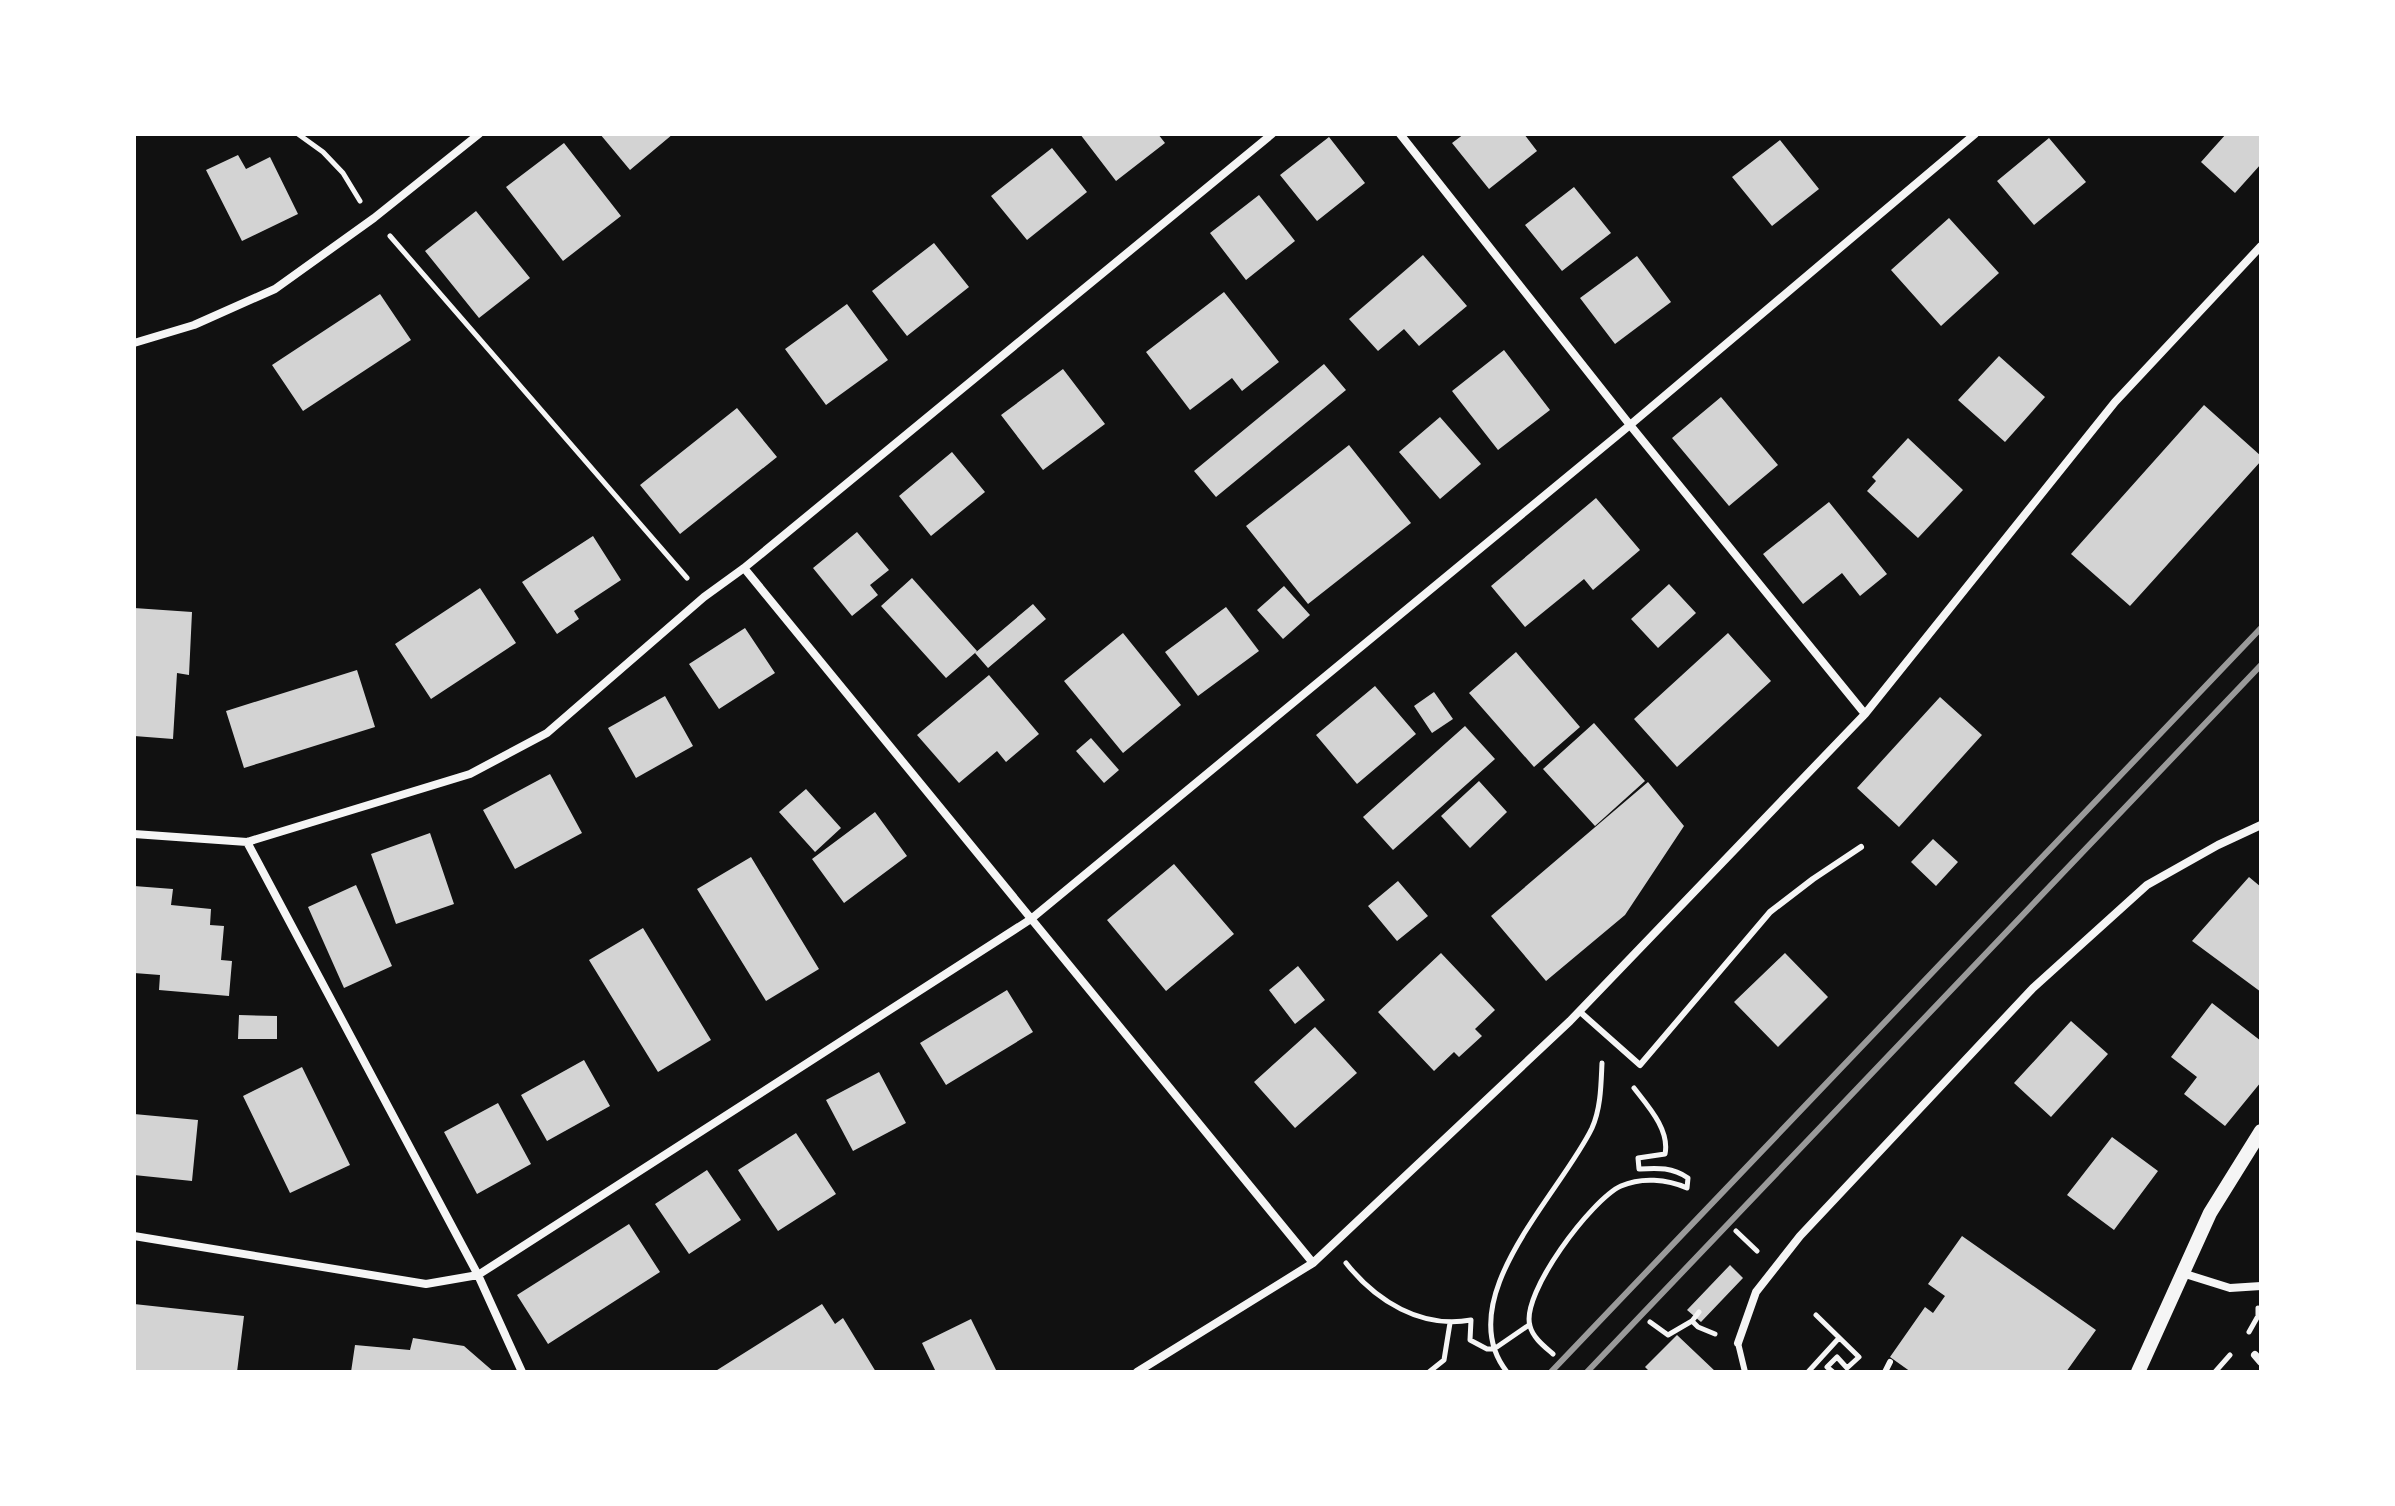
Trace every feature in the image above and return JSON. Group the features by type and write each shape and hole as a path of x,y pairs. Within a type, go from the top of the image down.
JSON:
{"street":[{"path":"134,343 194,325 275,289 374,218 479,134"},
{"path":"134,834 247,842 470,774 547,733 704,597 744,568 1272,134"},
{"path":"1400,134 1630,425 1865,714"},
{"path":"134,1236 426,1284 478,1275 1031,919 1630,425 1975,134"},
{"path":"1137,1372 1313,1263 1333,1247 1579,1011 1865,714 2115,402 2261,246"},
{"path":"744,568 1313,1263"},
{"path":"1738,1343 1756,1292 1800,1236 2033,988 2147,885 2261,825"},
{"path":"247,842 478,1275 522,1372"},
{"path":"2138,1372 2210,1213 2261,1131"},
{"path":"2181,1273 2230,1288 2259,1287"}],"lane":[{"path":"1579,1011 1640,1065 1770,912 1861,847"},
{"path":"1738,1343 1745,1372"},
{"path":"1885,1372 1890,1362"}],"path":[{"path":"298,134 323,152 343,173 354,193"},
{"path":"374,218 704,597"},
{"path":"1507,1372 1494,1349 1491,1310 1516,1247 1593,1126 1600,1096 1602,1054"},
{"path":"1553,1354 1542,1345 1529,1325 1531,1308 1536,1291 1555,1256 1576,1228 1621,1186 1652,1180 1673,1182 1687,1188 1688,1178 1676,1170 1639,1169 1638,1158 1665,1154 1667,1145 1655,1116"},
{"path":"1736,1231 1756,1250"},
{"path":"1333,1247 1359,1280 1412,1316 1450,1323 1471,1320 1470,1340 1487,1349 1494,1349 1529,1325"},
{"path":"2242,1342 2258,1316 2259,1287"},
{"path":"1650,1322 1668,1335 1692,1321 1699,1312"},
{"path":"1816,1315 1859,1357 1847,1368 1837,1357 1827,1367 1833,1372"},
{"path":"1429,1372 1444,1360 1450,1323"},
{"path":"1808,1372 1839,1338"}],"building":[{"path":"600,134 673,134 630,170"},
{"path":"1080,134 1158,134 1165,143 1116,181"},
{"path":"1464,134 1524,134 1537,151 1489,189 1452,143"},
{"path":"2226,134 2261,134 2261,164 2235,193 2201,162"},
{"path":"1329,137 1365,183 1317,221 1280,175"},
{"path":"2049,138 2086,182 2034,225 1997,181"},
{"path":"1780,140 1819,189 1772,226 1732,177"},
{"path":"564,143 621,216 563,261 506,187"},
{"path":"1052,148 1087,192 1027,240 991,196"},
{"path":"238,155 246,169 270,157 298,214 242,241 206,170"},
{"path":"1574,187 1611,233 1562,271 1525,225"},
{"path":"1259,195 1295,241 1246,280 1210,233"},
{"path":"476,211 530,278 479,318 425,251"},
{"path":"1949,218 1999,273 1941,326 1891,270"},
{"path":"934,243 969,287 907,336 872,291"},
{"path":"1423,255 1467,306 1419,346 1404,329 1378,351 1349,319"},
{"path":"1637,256 1671,302 1615,344 1580,298"},
{"path":"1224,292 1279,362 1242,391 1232,378 1190,410 1146,352"},
{"path":"380,294 411,340 303,411 272,365"},
{"path":"847,304 888,360 826,405 785,349"},
{"path":"1504,350 1550,410 1498,450 1452,391"},
{"path":"1999,356 2045,397 2005,442 1958,400"},
{"path":"1324,364 1346,390 1216,497 1194,471"},
{"path":"1063,369 1105,424 1043,470 1001,415"},
{"path":"1721,397 1778,465 1729,506 1672,438"},
{"path":"2204,405 2261,456 2261,461 2130,606 2071,554"},
{"path":"737,408 777,457 680,534 640,485"},
{"path":"1440,417 1481,464 1440,499 1399,452"},
{"path":"1908,438 1963,490 1918,538 1867,491 1876,481 1872,477"},
{"path":"1349,445 1411,523 1308,604 1246,526"},
{"path":"952,452 985,492 931,536 899,496"},
{"path":"1596,498 1640,550 1593,590 1584,579 1525,627 1491,586"},
{"path":"1829,502 1887,574 1860,596 1842,573 1803,604 1763,554"},
{"path":"857,532 889,570 870,585 878,595 852,616 813,568"},
{"path":"593,536 621,580 574,611 579,619 557,634 522,582"},
{"path":"912,578 977,651 946,678 881,606"},
{"path":"1669,584 1696,613 1658,648 1631,619"},
{"path":"1284,586 1310,615 1283,639 1257,610"},
{"path":"480,588 516,643 431,699 395,644"},
{"path":"1033,604 1046,619 988,668 975,653"},
{"path":"1226,607 1259,651 1198,696 1165,652"},
{"path":"134,608 192,612 189,675 177,673 173,739 134,736"},
{"path":"745,628 775,673 719,709 689,664"},
{"path":"1123,633 1181,705 1123,753 1064,681"},
{"path":"1728,633 1771,681 1677,767 1634,719"},
{"path":"1516,652 1580,727 1534,767 1469,693"},
{"path":"357,670 375,727 244,768 226,711"},
{"path":"989,675 1039,734 1006,762 997,751 959,783 917,735"},
{"path":"1375,686 1416,734 1357,784 1316,735"},
{"path":"1434,692 1453,719 1432,733 1414,706"},
{"path":"665,696 693,746 636,778 608,728"},
{"path":"1940,697 1982,735 1899,827 1857,788"},
{"path":"1594,723 1645,781 1595,826 1543,769"},
{"path":"1465,726 1495,759 1393,850 1363,817"},
{"path":"1091,738 1119,770 1104,783 1076,751"},
{"path":"550,774 582,833 515,869 483,810"},
{"path":"1479,781 1507,812 1470,848 1441,816"},
{"path":"1648,782 1684,826 1625,915 1546,981 1491,916"},
{"path":"806,789 841,828 815,852 779,812"},
{"path":"875,812 907,856 844,903 812,859"},
{"path":"430,833 454,904 396,924 371,854"},
{"path":"1933,839 1958,862 1936,886 1911,862"},
{"path":"751,857 819,969 766,1001 697,889"},
{"path":"1174,864 1234,934 1166,991 1107,920"},
{"path":"2249,877 2261,887 2261,992 2192,941"},
{"path":"1398,881 1428,916 1397,941 1368,906"},
{"path":"356,885 392,966 344,988 308,907"},
{"path":"134,886 173,889 171,905 211,909 210,925 224,926 221,960 232,961 229,996 159,990 160,975 134,973"},
{"path":"643,928 711,1040 658,1072 589,960"},
{"path":"1441,953 1495,1010 1475,1029 1482,1036 1459,1057 1454,1052 1434,1071 1378,1012"},
{"path":"1785,953 1828,997 1778,1047 1734,1002"},
{"path":"1298,966 1325,1000 1295,1024 1269,990"},
{"path":"1007,990 1033,1032 946,1085 920,1043"},
{"path":"2212,1003 2261,1041 2261,1082 2225,1126 2184,1094 2197,1077 2171,1057"},
{"path":"239,1015 277,1016 277,1039 238,1039"},
{"path":"2071,1021 2108,1054 2051,1117 2014,1083"},
{"path":"1315,1027 1357,1073 1295,1128 1254,1082"},
{"path":"584,1060 610,1106 547,1141 521,1095"},
{"path":"302,1067 350,1165 290,1193 243,1096"},
{"path":"879,1072 906,1123 853,1151 826,1100"},
{"path":"498,1103 531,1164 477,1194 444,1132"},
{"path":"134,1114 198,1120 192,1181 134,1175"},
{"path":"796,1133 836,1194 778,1231 738,1170"},
{"path":"2112,1137 2158,1171 2114,1230 2067,1195"},
{"path":"707,1170 741,1220 689,1254 655,1204"},
{"path":"629,1224 660,1272 548,1344 517,1295"},
{"path":"1962,1236 2096,1330 2066,1372 1911,1372 1890,1357 1925,1307 1933,1313 1945,1296 1928,1284"},
{"path":"1730,1265 1743,1278 1701,1322 1687,1310"},
{"path":"134,1304 244,1316 237,1372 134,1372"},
{"path":"822,1304 835,1324 843,1318 876,1372 714,1372"},
{"path":"971,1319 997,1372 936,1372 922,1343"},
{"path":"1677,1335 1716,1372 1650,1372 1645,1367"},
{"path":"413,1338 464,1346 494,1372 351,1372 355,1345 410,1350"}],"railway":[{"path":"1551,1372 2261,628"},
{"path":"1587,1372 2261,665"}]}
